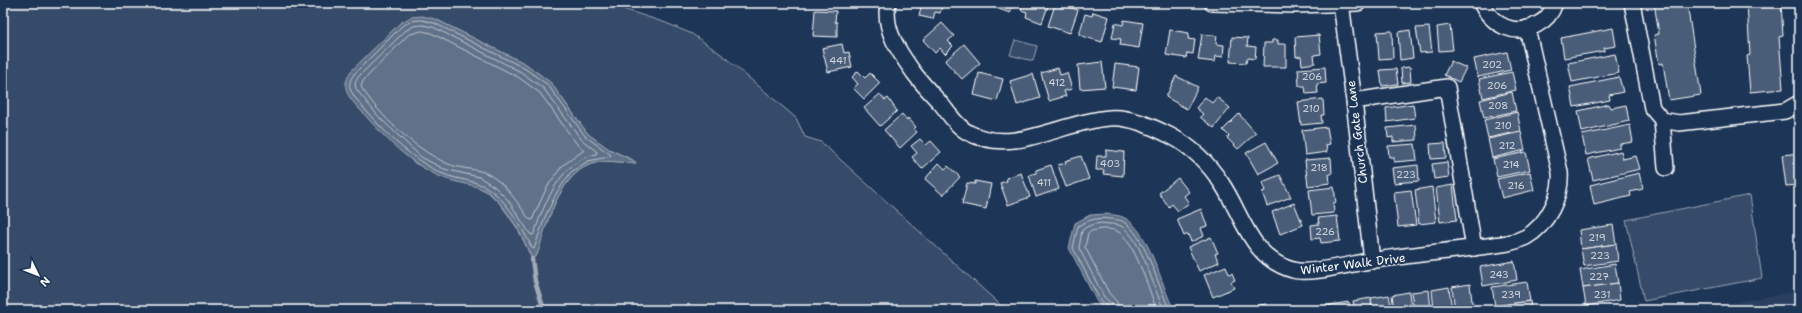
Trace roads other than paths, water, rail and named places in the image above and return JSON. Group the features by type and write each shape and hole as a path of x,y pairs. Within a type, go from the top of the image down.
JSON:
{"street":[{"name":"Winter Walk Drive","path":"888,3 888,28 898,51 920,81 954,121 969,132 990,139 1017,141 1084,121 1110,118 1137,121 1172,137 1191,149 1207,164 1222,183 1255,245 1276,265 1295,271 1308,271 1372,260 1508,243 1526,237 1544,221 1559,190 1560,172 1527,28"},
{"path":"1212,3 1358,3"},
{"path":"1481,3 1486,12 1494,20 1511,30 1527,28 1544,21 1554,8 1555,3"},
{"path":"1632,3 1652,108 1662,120 1666,168"},
{"name":"Church Gate Lane","path":"1341,4 1354,101 1372,260"},
{"path":"1354,101 1447,87 1474,248"},
{"path":"1662,120 1679,123 1785,111 1799,103"}],"water":[{"path":"422,16 435,19 526,64 551,83 588,134 609,149 636,162 635,164 624,162 594,163 580,170 572,177 565,185 554,205 538,252 532,259 515,223 496,199 478,187 453,181 430,172 409,158 381,132 354,103 347,92 346,84 350,72 400,23 411,17"},
{"path":"1106,214 1125,218 1134,225 1148,247 1174,310 1105,310 1097,302 1069,248 1075,223 1090,215"}],"waterway":[{"path":"532,259 535,281 544,310"}]}
